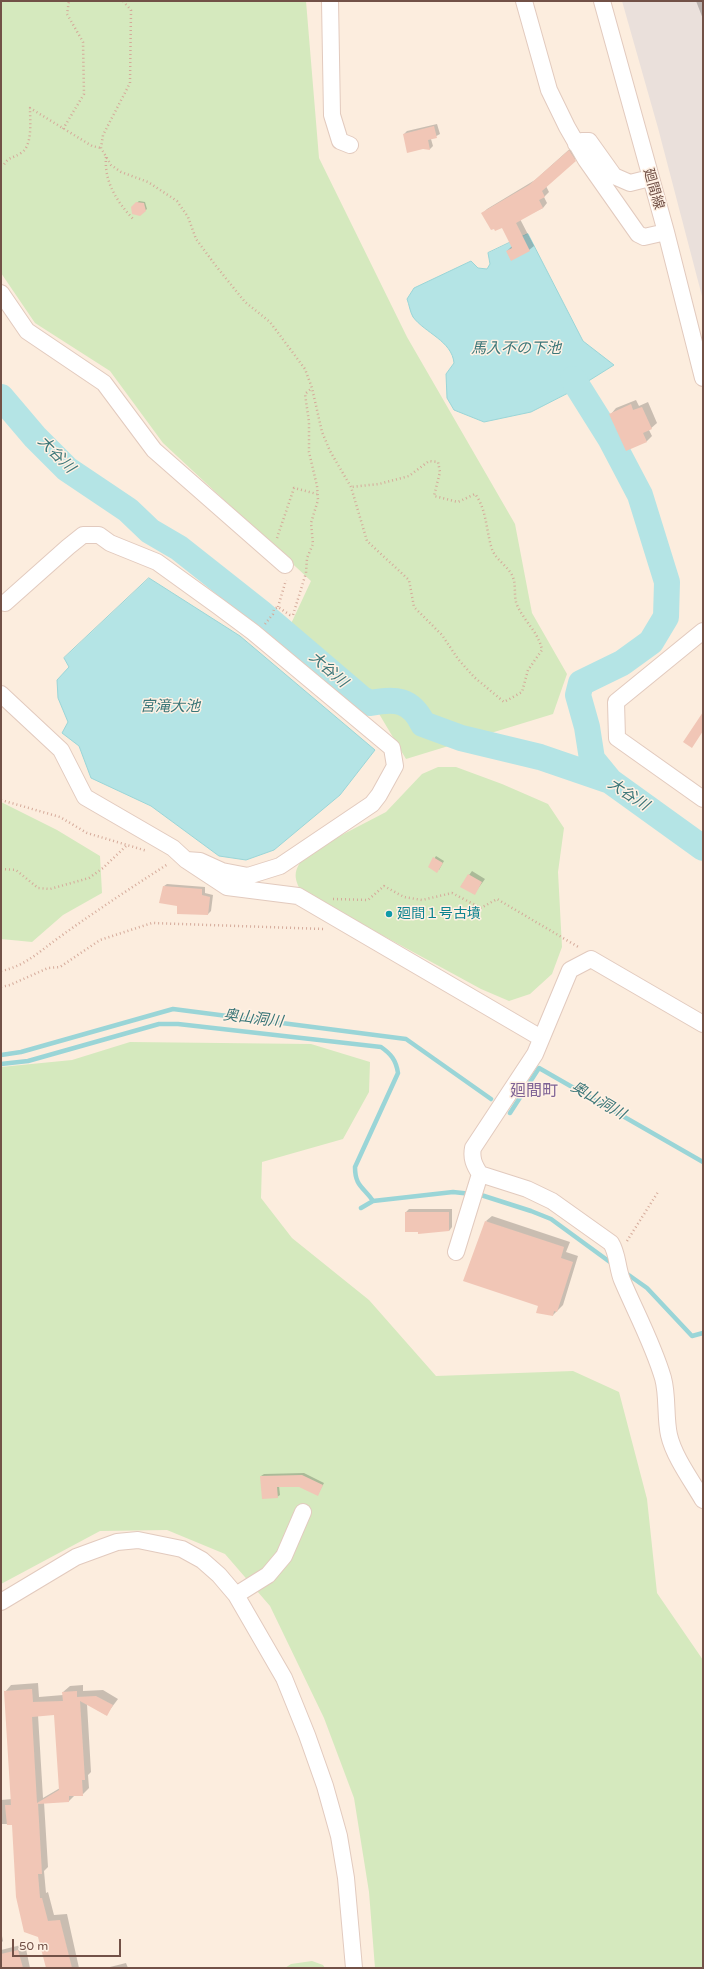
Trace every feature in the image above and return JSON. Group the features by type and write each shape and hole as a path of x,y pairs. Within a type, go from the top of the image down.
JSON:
{"street":[{"path":"330,1 332,115 340,141 350,145"},
{"path":"524,1 549,90 576,144 638,234 644,237 666,232"},
{"name":"廻間線","path":"602,1 666,232 702,371"},
{"path":"576,144 582,141 589,141 614,176 630,183 650,178"},
{"path":"1,293 27,331 104,383 154,450 285,565"},
{"path":"2,603 68,547 84,536 99,535 110,543 157,562 254,632 392,748 395,766 379,795 372,804 280,866 248,876 222,871 200,861 183,857"},
{"path":"703,631 616,702 617,738 703,799"},
{"path":"1,694 61,750 85,797 173,848 183,857 227,887 298,896 541,1038"},
{"path":"456,1252 476,1187 472,1155 473,1148 535,1054 570,970 591,959 703,1024"},
{"path":"476,1187 527,1189 552,1201 611,1242 617,1261 654,1350 664,1380 669,1436 683,1466 703,1500"},
{"path":"236,1595 268,1575 284,1556 303,1512"},
{"path":"1,1602 76,1557 117,1542 138,1540 158,1542 182,1549 202,1560 219,1575 236,1595 284,1678 308,1735 325,1786 339,1836 346,1878 354,1968"}],"path":[{"path":"63,129 84,94 83,42 67,14 69,1"},
{"path":"123,1 131,10 130,83 103,135 101,148 111,165 121,172 148,182 178,201 188,217 196,239 216,266 245,302 270,322 305,369 312,388 322,432 330,451 351,487 366,541 409,580 414,607 442,636 458,659 493,694 504,702 522,692 528,670 542,650 541,642 518,606 515,595 516,585 511,574 494,555 481,502 475,494 458,502 434,496 440,472 438,462 433,461 429,461 409,476 379,484 351,487"},
{"path":"1,166 4,166 8,159 22,153 28,142 30,108 92,146 101,148"},
{"path":"106,156 105,168 108,181 118,201 134,220"},
{"path":"278,606 290,615 293,615 306,573 307,558 313,544 311,523 318,500 309,452 309,422 306,394 312,388"},
{"path":"273,553 294,488 317,494"},
{"path":"262,628 273,614 274,609 278,606 289,569 285,565"},
{"path":"1,800 60,817 87,833 148,852"},
{"path":"1,869 16,870 38,888 50,889 89,878 103,868 126,846"},
{"path":"1,971 11,969 30,960 122,893 183,857"},
{"path":"322,909 327,900 368,900 384,886 404,897 422,900 452,893 481,908 497,899 582,949 591,959"},
{"path":"1,987 10,985 48,968 60,967 100,940 152,923 325,929"},
{"path":"617,1261 625,1245 658,1192"}],"shaded area":[{"path":"622,1 703,1 703,300 658,128"}],"green space":[{"path":"1,1 306,1 319,158 407,337 515,524 532,613 567,674 553,714 406,759 369,697 289,628 311,581 163,443 110,371 35,323 1,273"},
{"path":"438,767 456,767 502,784 548,804 564,828 558,872 562,947 552,974 530,994 509,1001 481,989 301,891 298,885 296,880 296,870 309,852 386,812 422,774"},
{"path":"1,802 57,830 100,856 102,893 63,915 32,942 1,939"},
{"path":"130,1042 311,1044 370,1062 369,1092 343,1139 262,1162 261,1198 292,1238 369,1300 436,1376 573,1371 619,1392 647,1499 657,1593 703,1660 703,1968 375,1968 369,1892 354,1798 324,1718 270,1606 225,1554 167,1530 100,1531 1,1584 1,1067 72,1060"},
{"path":"312,1961 323,1965 325,1968 285,1968 291,1964"}],"water":[{"name":"馬入不の下池","path":"528,234 583,341 614,365 574,390 531,412 484,422 454,410 447,398 446,374 454,363 452,355 443,343 418,323 413,317 407,299 414,288 471,261 478,268 487,269 490,264 488,253"},
{"name":"宮滝大池","path":"149,578 240,636 375,750 340,795 274,850 246,860 219,856 151,806 91,778 79,746 62,733 68,722 58,698 57,680 69,667 64,658"}],"building":[{"path":"434,126 437,138 428,140 430,150 423,149 407,153 403,134"},
{"path":"569,150 576,161 542,191 545,197 539,200 543,208 516,223 530,251 511,261 506,251 512,248 502,228 495,231 494,229 491,230 481,213 529,185"},
{"path":"136,202 144,203 146,211 140,216 132,214 131,207"},
{"path":"631,404 633,410 642,407 652,429 643,433 647,442 626,451 609,414"},
{"path":"703,712 703,731 692,748 683,742"},
{"path":"433,857 443,863 437,873 428,867"},
{"path":"468,874 482,882 475,895 460,887"},
{"path":"163,886 202,889 202,895 210,897 208,915 177,914 177,906 159,903"},
{"path":"405,1212 449,1212 449,1231 418,1234 418,1232 405,1232"},
{"path":"485,1221 564,1247 561,1258 573,1262 557,1312 554,1311 553,1316 536,1313 538,1306 463,1281"},
{"path":"302,1475 323,1485 318,1496 299,1487 277,1487 278,1498 262,1499 260,1476"},
{"path":"32,1689 33,1702 63,1701 62,1692 77,1691 77,1697 96,1696 113,1705 107,1716 80,1701 85,1780 82,1780 83,1796 69,1796 69,1802 38,1804 42,1874 38,1874 40,1898 42,1898 48,1921 60,1920 72,1968 46,1968 38,1937 24,1932 16,1897 12,1825 7,1825 5,1805 11,1805 4,1691","holes":["54,1715 59,1790 37,1803 32,1717"]},
{"path":"18,1950 23,1968 1,1968 1,1954"}],"waterway":[{"path":"573,379 610,438 640,495 667,582 666,617 651,642 622,663 581,683 578,695 587,727 592,759 610,781"},
{"name":"大谷川","path":"1,397 35,437 67,469 128,510 150,531 179,548 260,612 362,699 370,703 379,701 401,702 413,709 423,724 461,738 540,757 610,781 703,848"},
{"name":"奥山洞川","path":"1,1055 21,1052 173,1009 406,1039 491,1099"},
{"path":"1,1064 28,1061 159,1024 178,1024 381,1047 388,1052 396,1064 398,1073 355,1167 355,1174 358,1183 373,1201"},
{"name":"奥山洞川","path":"510,1113 539,1068 703,1162"},
{"path":"361,1208 373,1201 453,1192 481,1195 551,1219 614,1265"},
{"path":"623,1271 647,1288 692,1336 703,1333"}],"place":[{"name":"廻間１号古墳","path":"389,914"}],"district":[{"name":"廻間町","path":"534,1092"}]}
